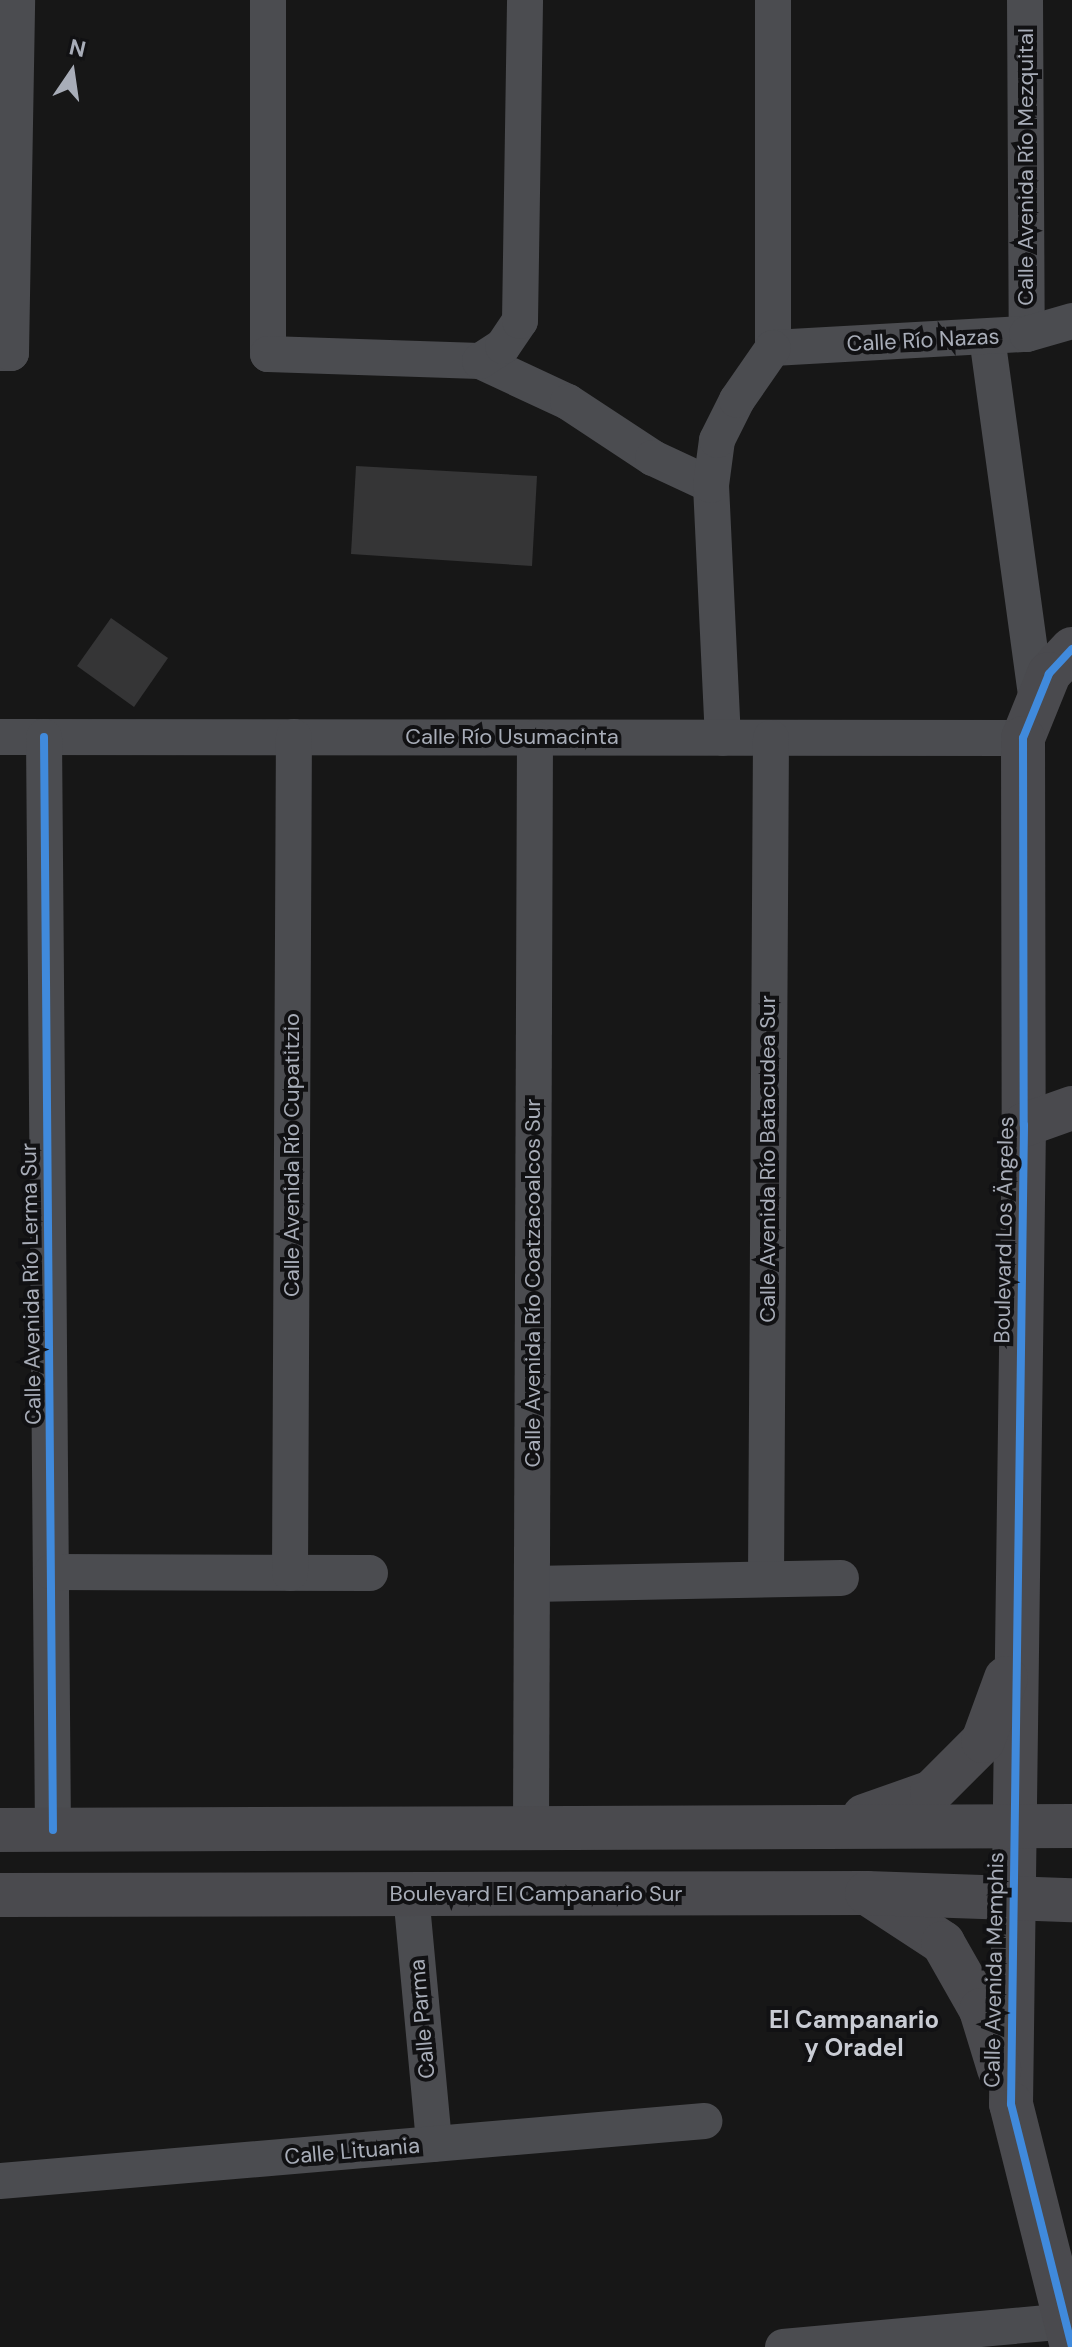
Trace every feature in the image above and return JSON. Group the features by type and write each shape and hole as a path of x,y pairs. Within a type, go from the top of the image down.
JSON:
{"street":[{"path":"5,353 17,0"},
{"path":"268,0 268,354 480,361 568,402 653,458 711,485"},
{"path":"480,361 503,346 520,321 525,0"},
{"path":"723,738 711,485 717,440 737,400 773,348 773,0"},
{"name":"Calle Avenida Río Mezquital","path":"1025,0 1027,334"},
{"name":"Calle Río Nazas","path":"773,348 1027,334 1072,321"},
{"path":"987,337 1030,721"},
{"name":"Boulevard Los Ängeles","path":"1014,1826 1030,721 1049,674 1072,649"},
{"name":"Calle Río Usumacinta","path":"0,737 771,738 1030,721"},
{"name":"Calle Avenida Río Lerma Sur","path":"44,737 53,1830"},
{"name":"Calle Avenida Río Cupatitzio","path":"290,1573 294,737"},
{"name":"Calle Avenida Río Coatzacoalcos Sur","path":"531,1828 535,738"},
{"name":"Calle Avenida Río Batacudea Sur","path":"766,1579 771,738"},
{"name":"Boulevard Los Ängeles","path":"1024,1125 1072,1108"},
{"path":"52,1572 370,1573"},
{"path":"532,1584 841,1578"},
{"path":"834,1827 932,1792 983,1741 1017,1650"},
{"name":"Calle Avenida Memphis","path":"1014,1826 1011,2104 1069,2334"},
{"path":"0,1830 1072,1826"},
{"path":"867,1893 943,1943 981,2010 1011,2104"},
{"name":"Boulevard El Campanario Sur","path":"0,1895 867,1893 1072,1900"},
{"name":"Calle Parma","path":"411,1894 434,2144"},
{"name":"Calle Lituania","path":"0,2181 704,2121"},
{"path":"783,2347 1069,2334"}],"building":[{"path":"356,466 537,476 532,566 351,554"},
{"path":"111,618 168,658 134,707 77,666"}],"cycle path":[{"path":"1072,649 1049,674 1023,738 1024,1125 1011,2104 1072,2346"},
{"path":"44,737 53,1830"}],"district":[{"name":"El Campanario y Oradel","path":"854,2034"}]}
